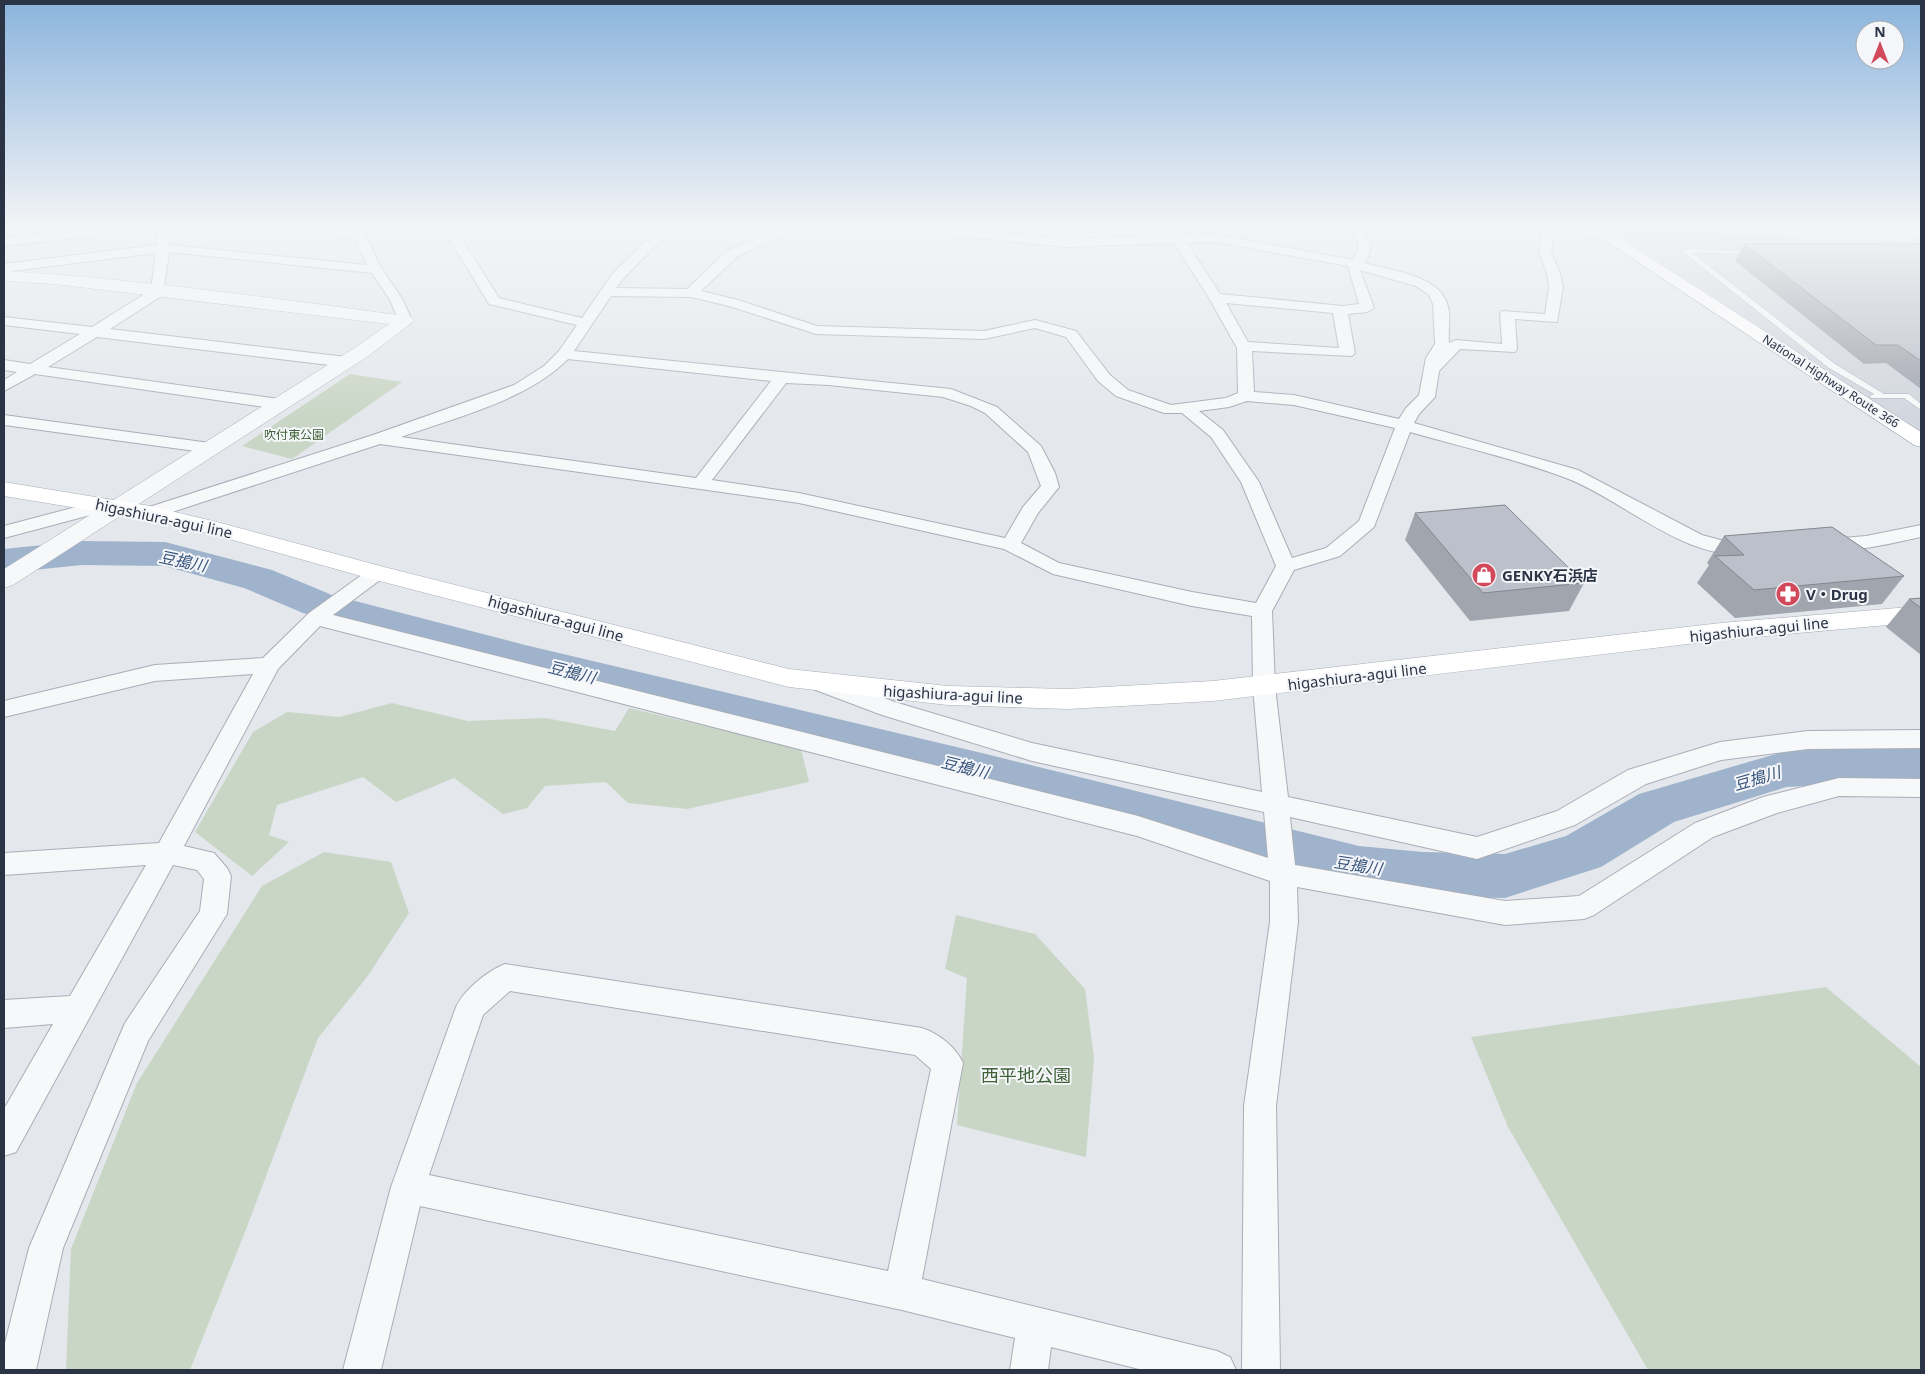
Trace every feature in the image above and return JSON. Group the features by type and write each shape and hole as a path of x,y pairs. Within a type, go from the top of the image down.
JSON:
{"main road":[{"name":"National Highway Route 366","path":"1688,289 1921,440"},
{"name":"higashiura-agui line","path":"4,489 112,509 150,513 226,531 371,578 771,673 865,690 990,698 1107,698 1264,687 1692,635 1868,617 1921,614"}],"street":[{"path":"133,289 310,308 405,321"},
{"path":"392,289 401,307 405,321"},
{"path":"487,289 494,301 585,323"},
{"path":"150,513 379,439 520,388 549,369 564,354 608,289"},
{"path":"691,293 695,289"},
{"path":"1210,289 1243,346 1246,396"},
{"path":"1216,298 1340,310 1367,308 1360,289"},
{"path":"1260,1370 1260,1106 1284,922 1282,874 1264,687 1262,610 1286,566 1333,552 1367,523 1404,425 1412,411 1427,398 1434,358 1442,344 1440,325 1442,312 1435,293 1431,289"},
{"path":"1433,371 1456,344 1510,349 1507,314 1552,319 1551,304 1555,289"},
{"path":"4,386 97,331 158,292"},
{"path":"606,292 691,293 733,303 816,330 984,335 1036,324 1071,334 1104,378 1122,393 1170,410 1229,402 1246,396 1294,400 1404,425 1572,474 1604,489 1691,540 1714,546 1760,547"},
{"path":"1243,346 1348,353 1340,310"},
{"path":"4,321 346,362"},
{"path":"4,580 112,509 346,362 405,321"},
{"path":"564,354 782,378 829,380 945,392 977,403 991,410 1035,450 1046,473 1050,487 1030,511 1010,545"},
{"path":"4,365 279,404"},
{"path":"702,482 782,378"},
{"path":"1186,408 1217,434 1250,482 1286,566"},
{"path":"4,420 210,448"},
{"path":"379,439 702,482 799,498 1010,545 1053,568 1192,599 1262,610"},
{"path":"4,532 112,509"},
{"path":"1808,545 1866,542 1921,531"},
{"path":"4,1140 211,774 269,665 316,618 371,578"},
{"path":"316,618 1138,826 1282,874 1505,913 1584,906 1704,830 1772,804 1839,787 1921,788"},
{"path":"4,710 155,673 269,665"},
{"path":"818,682 890,709 1032,752 1478,848 1566,818 1637,778 1720,751 1808,740 1921,739"},
{"path":"4,864 165,853 205,861 218,876 213,914 136,1033 46,1248 17,1370"},
{"path":"362,1370 408,1187 471,1007 505,976 922,1042 948,1063 902,1292"},
{"path":"4,1014 77,1008"},
{"path":"408,1187 902,1292 1217,1370"},
{"path":"1029,1370 1036,1325"}],"lane":[{"path":"1734,289 1832,366 1880,394"},
{"path":"1860,400 1880,394 1906,396 1921,408"}],"shaded area":[{"path":"1702,289 1921,289 1921,432"}],"green space":[{"name":"吹付東公園","path":"350,374 402,382 292,459 242,446"},
{"path":"392,703 468,721 545,718 615,731 629,708 801,749 809,782 687,809 628,803 606,782 545,786 527,808 503,814 454,778 396,802 363,777 277,805 269,835 289,842 252,876 195,832 253,732 287,712 339,717"},
{"path":"324,852 391,862 409,913 367,977 318,1038 245,1232 190,1370 66,1370 71,1249 137,1083 262,886"},
{"name":"西平地公園","path":"956,915 1035,934 1085,989 1094,1058 1086,1157 957,1125 967,978 945,969"},
{"path":"1826,987 1921,1067 1921,1370 1648,1370 1508,1127 1471,1037"}],"building":[{"path":"1803,289 1921,289 1921,361 1898,345 1876,345"},
{"path":"1505,505 1584,583 1483,593 1415,513"},
{"path":"1832,527 1904,576 1754,590 1715,556 1744,555 1724,536"},
{"path":"1921,598 1921,608 1909,599"}],"waterway":[{"name":"豆搗川","path":"4,561 82,553 165,554 258,579 318,604 525,660 986,772 1359,868 1423,874 1505,876 1582,852 1657,808 1786,769 1921,763"}],"place":[{"name":"GENKY石浜店","path":"1484,575"},
{"name":"V・Drug","path":"1788,594"}]}
